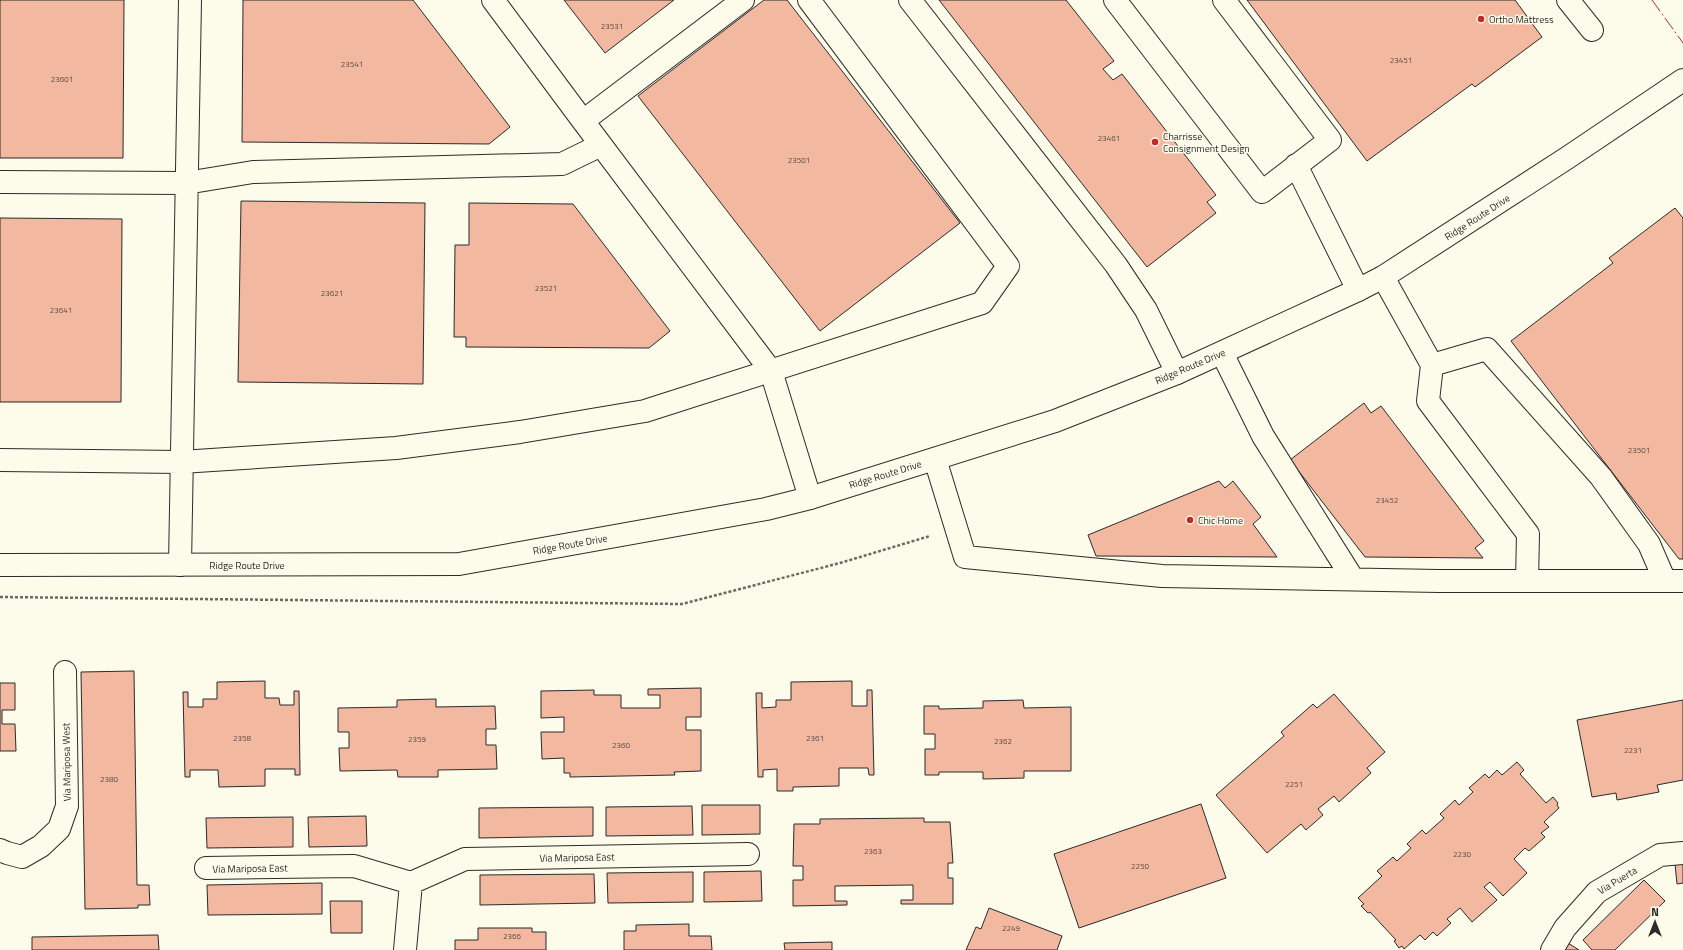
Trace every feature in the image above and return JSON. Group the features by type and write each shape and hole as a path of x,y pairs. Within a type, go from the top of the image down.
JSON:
{"main road":[{"path":"180,565 190,0"},
{"path":"493,0 771,371 810,498"},
{"path":"583,121 743,0"},
{"path":"0,460 181,462 396,448 520,432 645,411 982,303 1008,266 809,0"},
{"path":"910,0 1116,265 1146,310 1177,373"},
{"path":"1115,0 1262,192 1330,140 1224,0"},
{"path":"1568,0 1592,30"},
{"name":"Ridge Route Drive","path":"0,565 459,564 766,509 810,498 1055,421 1177,373 1358,290 1383,278 1567,158 1683,80"},
{"path":"0,182 186,183 253,172 562,164 601,145"},
{"path":"1296,165 1358,290"},
{"path":"1383,278 1432,365 1428,401 1528,534 1527,581"},
{"path":"1432,365 1487,350 1601,477 1674,581"},
{"path":"1222,352 1263,436 1353,579"},
{"path":"935,459 965,557 1162,576 1527,581 1674,581"},
{"name":"Via Mariposa West","path":"0,850 7,854 22,856 41,846 59,829 67,806 65,672"},
{"name":"Via Puerta","path":"1552,950 1565,928 1597,892 1660,855 1683,852"},
{"name":"Via Mariposa East","path":"206,868 354,866 412,883 465,859 748,854"},
{"path":"405,950 412,883"}],"path":[{"path":"0,597 82,599 180,597 285,600 682,604 840,563 957,528"}],"building":[{"path":"0,0 124,0 123,158 0,158"},
{"path":"243,0 413,0 510,127 489,144 242,142"},
{"path":"564,0 674,0 605,53"},
{"path":"764,0 787,0 960,223 820,331 638,96"},
{"path":"939,0 1066,0 1114,61 1103,69 1113,80 1122,74 1216,195 1207,202 1216,213 1147,267"},
{"path":"1247,0 1515,0 1542,37 1475,87 1472,84 1367,161"},
{"path":"241,201 425,203 423,384 238,382"},
{"path":"469,203 573,204 670,331 649,348 466,347 466,337 454,337 455,245 469,245"},
{"path":"1675,208 1683,218 1683,559 1679,559 1511,341 1613,263 1609,258"},
{"path":"0,218 122,219 121,402 0,402"},
{"path":"1364,403 1371,413 1381,406 1484,541 1475,548 1483,558 1365,557 1290,460"},
{"name":"Chic Home","path":"1219,481 1225,488 1233,481 1261,517 1253,524 1277,557 1096,556 1088,535"},
{"path":"134,671 137,885 149,885 150,905 138,905 138,908 85,909 81,672"},
{"path":"265,681 265,698 279,698 280,705 294,705 294,691 299,691 300,775 295,775 295,769 265,769 265,786 219,787 218,770 190,770 190,777 185,777 183,692 188,692 188,707 203,707 203,699 217,699 217,682"},
{"path":"852,681 852,706 867,706 867,690 872,690 874,775 869,775 868,768 839,768 839,786 793,787 793,791 777,791 777,769 763,770 763,777 758,777 756,693 762,693 762,708 776,707 776,700 791,700 791,682"},
{"path":"0,683 15,683 15,710 2,710 2,724 15,724 16,751 0,751"},
{"path":"701,688 701,717 686,717 686,730 701,730 701,771 674,772 675,775 570,777 570,773 564,773 564,758 542,759 541,732 564,732 564,717 541,718 541,691 594,690 594,695 621,695 621,708 660,708 660,695 648,695 648,689"},
{"path":"1334,694 1385,752 1367,768 1371,773 1339,802 1334,796 1318,809 1323,815 1306,830 1301,824 1267,853 1216,795 1284,736 1281,732 1313,704 1317,708"},
{"path":"436,699 436,707 495,706 496,729 486,729 486,745 496,745 497,769 438,770 438,777 398,777 397,770 340,771 339,748 349,748 349,732 338,732 338,708 397,707 397,700"},
{"path":"1023,700 1024,708 1071,707 1071,771 1024,771 1024,778 983,779 983,772 939,772 939,775 925,775 925,749 935,749 935,734 924,734 924,706 939,706 939,709 983,708 983,701"},
{"path":"1683,700 1683,780 1657,785 1659,792 1617,800 1616,793 1592,797 1577,720"},
{"path":"1517,762 1524,770 1520,774 1546,803 1553,797 1558,803 1557,805 1559,808 1544,822 1549,827 1541,833 1545,837 1529,851 1525,848 1514,859 1527,873 1503,896 1490,882 1484,887 1497,900 1472,922 1460,908 1447,919 1451,923 1437,936 1433,932 1425,940 1420,935 1404,949 1402,946 1399,948 1394,941 1396,940 1370,912 1368,913 1361,906 1364,904 1358,898 1382,876 1377,871 1393,857 1397,861 1411,848 1407,844 1422,830 1426,834 1444,818 1440,814 1455,800 1459,805 1473,792 1469,788 1485,774 1489,778 1497,770 1502,775"},
{"path":"1201,804 1226,878 1079,928 1054,854"},
{"path":"702,805 760,805 760,834 702,835"},
{"path":"692,806 693,835 606,836 606,807"},
{"path":"593,807 593,836 479,838 479,808"},
{"path":"366,816 367,846 309,847 308,817"},
{"path":"293,817 293,847 207,848 206,818"},
{"path":"924,818 924,822 950,822 953,863 948,863 948,878 953,878 953,904 901,904 901,900 913,900 913,885 835,886 835,901 847,901 847,905 793,906 793,880 803,880 803,866 793,866 794,824 820,824 820,819"},
{"path":"1683,863 1683,883 1677,884 1675,864"},
{"path":"761,871 762,901 704,902 704,872"},
{"path":"693,872 693,902 608,903 607,873"},
{"path":"594,874 595,903 480,905 480,875"},
{"path":"1644,880 1665,901 1615,950 1592,950 1583,940"},
{"path":"322,883 322,914 208,915 207,885"},
{"path":"330,901 362,901 362,933 331,933"},
{"path":"989,908 1062,936 1057,950 966,950 976,927 981,929"},
{"path":"689,924 689,936 711,936 712,950 624,950 624,931 636,931 636,925"},
{"path":"478,928 532,928 532,932 546,932 546,950 455,950 455,940 478,940"},
{"path":"158,935 159,950 32,950 32,937"},
{"path":"832,942 832,950 785,950 784,943"},
{"path":"1568,943 1579,950 1564,950"}],"power":[{"path":"1652,0 1683,43"}],"place":[{"name":"Ortho Mattress","path":"1481,19"},
{"name":"Charrisse Consignment Design","path":"1155,142"},
{"name":"Chic Home","path":"1190,520"}]}
